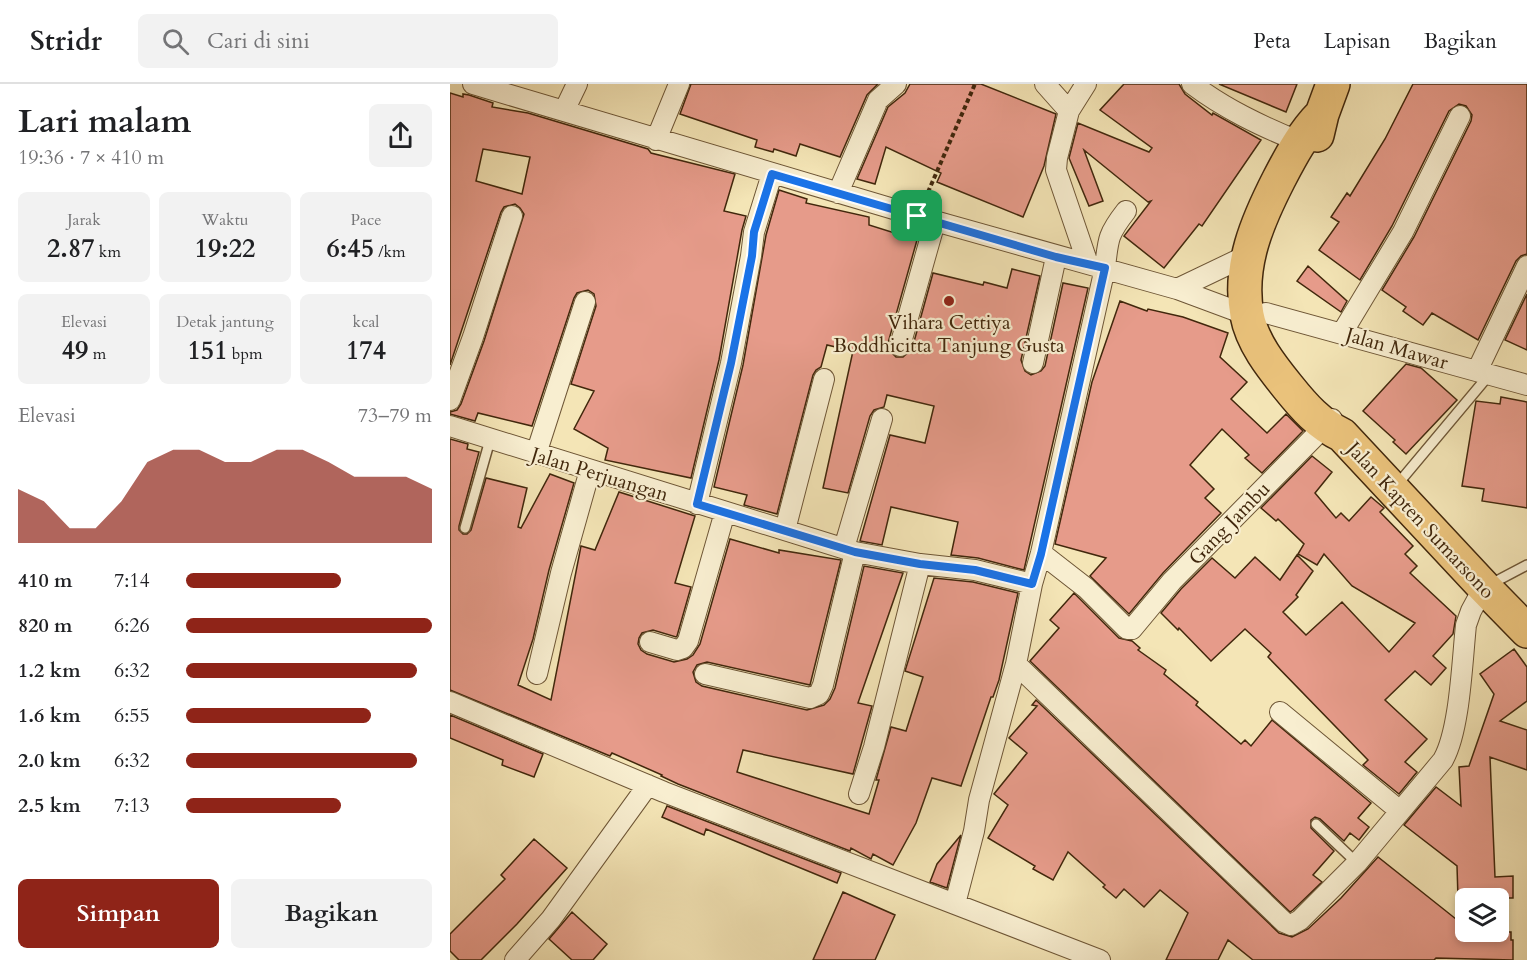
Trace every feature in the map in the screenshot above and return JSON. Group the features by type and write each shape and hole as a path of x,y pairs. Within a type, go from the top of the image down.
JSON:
{"highway":[{"name":"Jalan Kapten Sumarsono","path":"1256,314 1263,291 1268,250 1282,212 1318,133 1333,84"},
{"name":"Jalan Kapten Sumarsono","path":"1322,114 1308,128 1299,142 1264,209 1253,235 1248,255 1245,293 1281,353 1333,426 1527,631"}],"street":[{"path":"473,84 838,194 1056,257 1177,289 1256,314"},
{"path":"564,111 577,84"},
{"path":"656,140 679,84"},
{"path":"838,194 878,100 896,84"},
{"path":"1044,84 1068,111"},
{"path":"1086,84 1068,111 1056,170 1096,266"},
{"path":"1192,84 1249,120 1299,142"},
{"path":"1342,333 1403,232 1460,116"},
{"path":"697,504 731,363 752,256 754,232 772,174"},
{"path":"955,904 974,831 979,800 1016,664 1032,584 1041,554 1096,266 1109,234 1126,211"},
{"path":"450,400 474,338 512,216"},
{"path":"900,346 926,219"},
{"path":"1177,289 1248,255"},
{"path":"1033,363 1056,257"},
{"path":"1484,372 1527,266"},
{"path":"536,454 585,303"},
{"name":"Jalan Mawar","path":"1256,314 1342,333 1527,385"},
{"path":"785,530 824,379"},
{"path":"705,674 810,698 819,694 824,685 850,550 882,419"},
{"name":"Jalan Perjuangan","path":"450,426 850,550 920,564 975,570 1032,584"},
{"name":"Gang Jambu","path":"1041,554 1086,588 1127,629 1132,629 1172,581 1333,426"},
{"path":"537,674 561,573 590,470"},
{"path":"650,642 677,650 683,648 688,641 725,512"},
{"path":"859,794 874,747 920,564"},
{"path":"1016,664 1286,924 1291,926 1297,923 1357,863 1443,760 1448,751 1454,728 1466,625 1484,587"},
{"path":"450,702 648,785 1100,960"},
{"path":"1280,712 1400,811"},
{"path":"515,960 551,919 648,785"}],"lane":[{"path":"1392,490 1484,372"},
{"path":"465,528 490,440"},
{"path":"1484,587 1527,565"},
{"path":"1316,824 1357,863"}],"path":[{"path":"926,219 975,84"}],"building":[{"path":"691,84 878,84 867,95 840,157 800,144 796,156 774,149 773,152 755,147 757,140 680,114"},
{"path":"910,84 981,84 1056,114 1044,166 1023,217 937,182 941,173 886,147 875,184 857,179 888,107 905,93"},
{"path":"1124,84 1179,84 1185,94 1212,115 1213,113 1261,140 1202,226 1199,224 1164,268 1124,236 1151,201 1148,202 1084,150 1103,201 1089,206 1069,158 1078,123 1149,152 1152,148 1100,110"},
{"path":"1219,84 1297,84 1286,112"},
{"path":"1413,84 1527,84 1527,254 1516,261 1478,340 1432,313 1423,325 1403,311 1406,307 1382,290 1414,237 1471,121 1472,115 1466,106 1459,104 1449,111 1392,226 1360,280 1319,250 1339,222 1331,217 1347,193 1350,196 1385,139"},
{"path":"450,93 463,97 463,94 469,95 493,103 492,107 528,113 648,149 651,153 735,174 724,211 746,216 719,360 691,478 605,460 608,448 574,429 594,391 571,384 596,306 594,294 588,290 577,293 574,298 532,426 478,413 475,421 450,414 461,404 484,341 524,214 515,204 504,207 501,212 450,365","holes":["483,149 530,157 522,194 476,181"]},
{"path":"779,190 807,199 806,203 869,217 869,225 917,240 888,343 889,350 896,357 903,357 912,349 933,273 983,285 984,282 1007,288 1012,269 1040,276 1021,360 1025,371 1031,375 1041,371 1045,366 1063,283 1088,288 1024,570 978,558 951,555 958,522 891,507 882,545 860,541 890,435 925,443 934,406 887,395 884,407 874,410 870,416 848,493 823,488 853,351 827,345 821,367 813,375 777,514 744,505 747,495 714,487 743,365 766,235"},
{"path":"1308,266 1347,301 1341,312 1297,281"},
{"path":"1527,294 1527,350 1505,340"},
{"path":"1120,301 1147,311 1148,309 1183,317 1228,333 1220,357 1247,382 1231,399 1267,433 1286,414 1303,431 1262,473 1245,458 1249,455 1222,429 1190,465 1214,489 1205,498 1221,513 1163,573 1129,614 1090,576 1106,558 1055,544 1092,382"},
{"path":"1406,364 1421,368 1457,400 1406,454 1393,442 1395,440 1363,411"},
{"path":"1501,397 1527,402 1527,508 1482,501 1484,489 1462,486 1476,401 1500,404"},
{"path":"450,439 468,444 467,449 479,452 459,526 463,534 471,530 486,478 527,488 518,527 521,528 550,474 574,483 549,570 533,639 518,685 551,700 581,546 595,550 619,492 695,516 675,583 691,587 677,636 653,630 642,633 638,644 647,654 674,662 693,655 700,644 730,539 779,553 779,550 841,560 810,685 707,662 697,665 693,672 696,682 702,686 807,710 824,705 835,688 864,566 903,573 858,703 872,706 853,774 743,750 737,772 869,814 891,727 906,731 923,677 905,671 934,578 973,582 1018,593 999,680 961,786 932,778 916,823 893,865 873,854 871,859 851,848 850,851 678,784 612,753 610,756 450,690"},
{"path":"1312,456 1332,472 1315,493 1336,518 1341,513 1349,521 1371,497 1384,508 1380,512 1413,546 1405,554 1417,566 1410,573 1456,616 1453,634 1433,656 1446,668 1431,685 1415,671 1385,700 1427,739 1405,762 1417,772 1399,794 1363,765 1368,760 1268,657 1271,653 1245,629 1211,661 1161,613 1212,558 1235,578 1255,557 1280,580 1297,555 1313,571 1296,595 1298,597 1283,612 1306,635 1342,602 1389,652 1415,623 1352,586 1324,554 1317,565 1298,554 1304,544 1278,519 1276,521 1261,508"},
{"path":"1074,593 1119,638 1132,641 1140,648 1138,650 1166,670 1164,674 1198,702 1196,705 1241,744 1245,740 1251,746 1272,720 1371,803 1358,818 1369,827 1359,840 1350,833 1344,841 1320,819 1315,817 1311,820 1311,828 1334,851 1313,875 1322,882 1293,910 1290,912 1030,661 1059,628 1050,620"},
{"path":"1514,649 1527,667 1527,701 1500,721 1527,730 1527,770 1490,757 1495,877 1513,876 1513,898 1509,898 1509,888 1458,888 1457,866 1404,825 1436,787 1461,806 1459,767 1469,766 1494,694 1480,674"},
{"path":"1036,700 1279,933 1292,937 1308,929 1341,898 1378,857 1455,918 1455,942 1509,942 1509,932 1511,932 1513,960 1436,958 1434,960 1253,960 1228,940 1218,960 1166,960 1188,913 1160,890 1144,907 1124,889 1116,898 1068,852 1053,880 1033,869 1035,866 988,838 1008,805 994,794 1027,753 1009,738 1037,706 1032,705"},
{"path":"450,715 543,754 534,777 502,765 503,760 450,738"},
{"path":"667,806 841,873 837,883 706,829 704,835 662,817"},
{"path":"961,835 947,888 930,882 937,864"},
{"path":"534,839 567,868 481,960 459,960 450,951 450,934 505,879 501,875"},
{"path":"843,892 895,915 875,960 813,960"},
{"path":"572,912 607,944 593,960 572,960 549,939"}],"place":[{"name":"Vihara Cettiya Boddhicitta Tanjung Gusta","path":"949,301"}],"route":[{"path":"772,174 917,216 1056,257 1105,268 1041,554 1032,584 975,570 920,564 855,552 697,504 716,433 731,363 752,256 754,232 772,174"}]}
